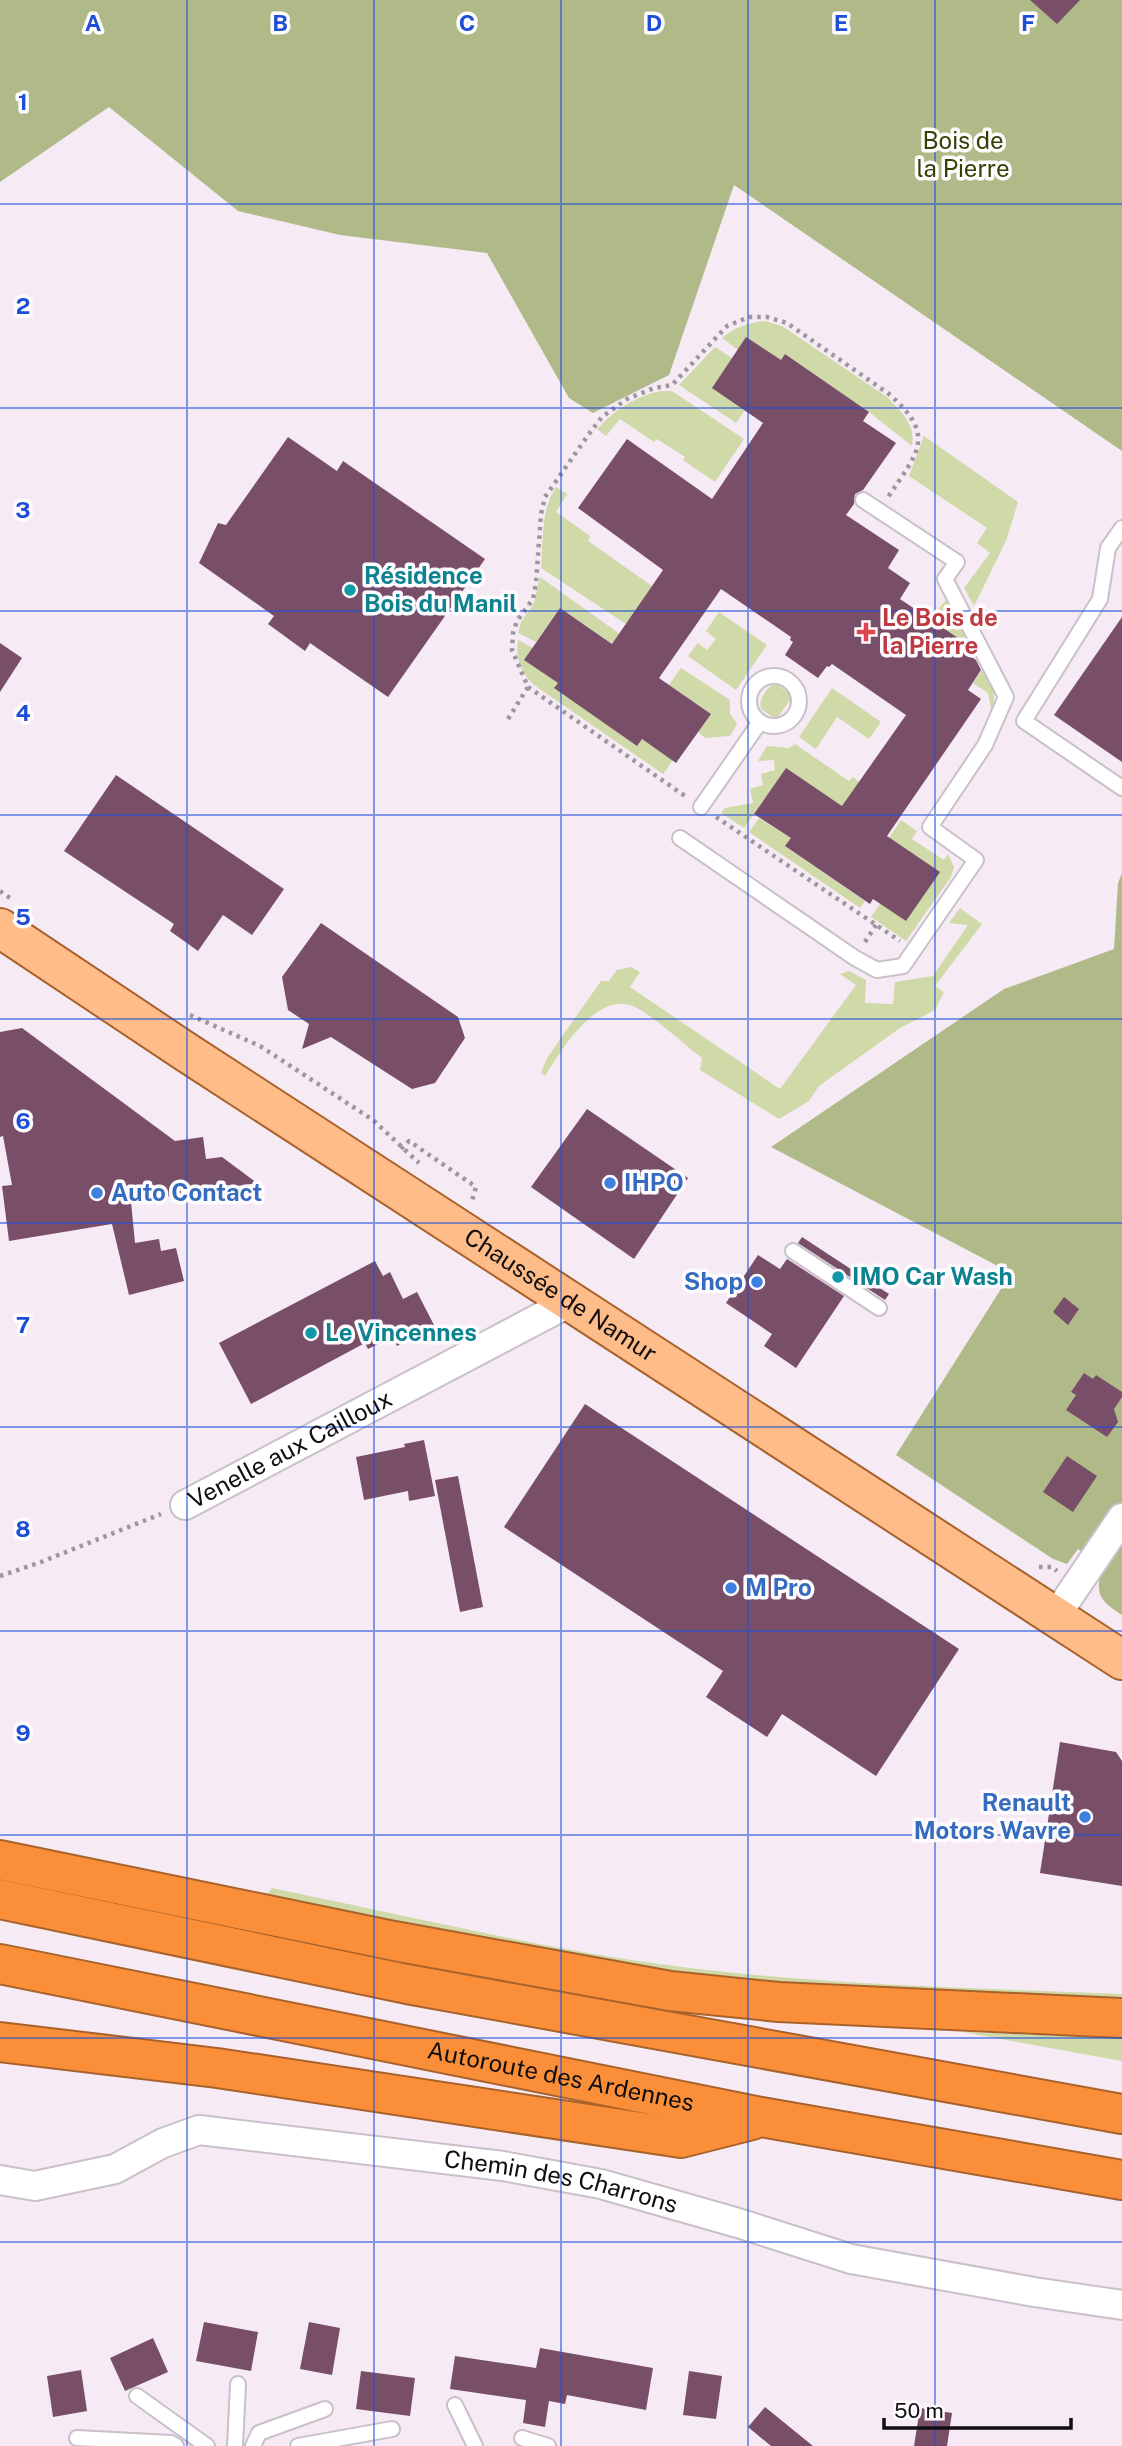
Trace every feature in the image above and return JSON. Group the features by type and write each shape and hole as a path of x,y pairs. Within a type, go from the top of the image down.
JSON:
{"highway":[{"path":"0,1860 394,1941 670,1990 779,2002 1122,2018"},
{"path":"0,1871 322,1938 407,1984"},
{"path":"0,1899 407,1984 1122,2114"},
{"name":"Autoroute des Ardennes","path":"0,1964 761,2117 1122,2180"},
{"path":"0,2042 217,2068 681,2138 761,2117"}],"main road":[{"name":"Chaussée de Namur","path":"0,928 1122,1660"}],"street":[{"name":"Venelle aux Cailloux","path":"185,1504 570,1302"},
{"path":"1055,1617 1122,1518"},
{"name":"Chemin des Charrons","path":"0,2180 34,2186 115,2169 163,2143 199,2130 503,2166 601,2184 851,2259 1122,2305"}],"lane":[{"path":"680,838 842,950 877,970 903,966 976,860 930,827 985,744 1006,697 945,579 957,562 863,499"},
{"path":"1122,528 1108,548 1100,599 1024,721 1122,788"},
{"path":"701,807 760,722"},
{"path":"793,1251 880,1308"},
{"path":"235,2446 238,2384"},
{"path":"137,2396 207,2446"},
{"path":"455,2405 475,2446"},
{"path":"253,2446 259,2432 325,2409"},
{"path":"298,2446 392,2429"},
{"path":"77,2438 171,2443 176,2446"},
{"path":"522,2438 548,2446"}],"path":[{"path":"879,510 911,462 920,439 915,423 904,407 889,394 786,323 767,317 749,317 727,326 672,385 654,388 626,399 602,417 545,497 533,599 517,621 512,650 527,687 914,951"},
{"path":"508,719 527,687"},
{"path":"205,1021 260,1046 364,1114 407,1153"},
{"path":"397,1154 409,1141 476,1187 472,1202"},
{"name":"Venelle aux Cailloux","path":"0,1576 185,1504"}],"green space":[{"name":"Bois de la Pierre","path":"0,0 1122,0 1122,451 734,185 669,375 593,413 569,398 487,253 340,235 238,211 109,107 0,182"},
{"path":"765,321 782,326 887,397 910,425 912,446 869,412 785,354 781,360 738,350 722,338 742,326"},
{"path":"715,347 732,358 745,410 736,423 679,385"},
{"path":"661,391 672,391 744,439 715,482 683,460 685,457 657,439 654,442 620,419 606,436 597,429 626,405"},
{"path":"924,436 1018,502 1006,541 974,606 964,588 990,553 977,543 987,528 909,476"},
{"path":"556,487 567,494 556,512 590,536 588,541 652,586 626,624 541,568 545,515"},
{"path":"540,577 624,637 617,647 560,608 536,642 518,633 521,622 534,603"},
{"path":"946,600 968,634 962,643 929,620"},
{"path":"719,612 767,645 736,690 688,656 698,643 707,650 716,639 706,631"},
{"path":"518,640 533,648 525,660 558,683 555,688 637,745 642,739 673,760 663,774 534,685 520,664"},
{"path":"985,666 993,692 993,720 988,693 973,683"},
{"path":"681,668 730,700 730,714 737,724 730,736 705,738 698,732 710,713 669,685"},
{"path":"775,683 793,696 778,717 773,717 761,709 760,705 764,694"},
{"path":"832,688 881,722 869,739 837,717 816,749 799,737"},
{"path":"795,744 849,781 853,777 863,785 847,809 786,769 744,828 721,813 725,808 753,803 750,789 763,785 761,774 775,770 774,760 758,761 767,746 789,748"},
{"path":"759,818 791,838 786,847 865,901 860,908 749,832"},
{"path":"901,820 917,831 912,839 944,860 948,854 954,867 951,877 906,941 871,917 880,904 889,838"},
{"path":"1122,873 1122,1615 1107,1604 1100,1594 1099,1582 1103,1565 1078,1549 1067,1564 1053,1559 896,1455 1011,1273 771,1147 1004,989 1114,949 1118,883"},
{"path":"960,908 982,924 935,986 944,992 935,1010 900,1028 819,1086 809,1101 779,1119 700,1070 702,1058 646,1013 623,1004 609,1006 596,1013 572,1037 545,1076 541,1073 547,1058 601,981 609,981 617,970 631,967 640,972 630,987 780,1089 856,985 840,974 849,971 866,980 865,1003 893,1004 895,982 933,976 968,925 949,923"},
{"path":"272,1888 513,1939 659,1964 857,1983 1122,1994 1122,2008 758,1989 592,1961 265,1897"},
{"path":"963,2032 1122,2038 1122,2061"}],"building":[{"path":"1030,0 1080,0 1057,24"},
{"name":"Le Bois de la Pierre","path":"746,337 781,360 785,354 869,412 863,421 896,443 863,490 855,494 854,504 846,515 899,550 888,568 910,583 900,599 967,644 962,651 976,660 981,670 968,690 981,699 887,836 940,872 906,921 873,899 870,904 785,846 791,838 754,814 786,768 842,806 906,715 832,664 827,666 818,678 785,655 793,642 791,637 721,589 659,678 711,714 676,763 642,739 637,746 554,688 558,683 524,660 560,608 612,644 663,570 578,508 627,439 712,499 763,423 712,388"},
{"name":"Résidence Bois du Manil","path":"288,437 337,471 343,461 485,559 388,697 310,643 305,651 268,624 274,616 199,563 218,523 226,525"},
{"path":"1122,617 1122,762 1054,715"},
{"path":"0,643 22,658 0,692"},
{"path":"116,775 284,889 252,935 223,915 198,951 170,931 174,924 64,851"},
{"path":"321,923 458,1017 465,1038 435,1083 412,1089 331,1037 302,1049 309,1024 288,1010 282,977"},
{"path":"22,1028 175,1141 203,1137 206,1159 222,1157 257,1183 131,1202 135,1243 159,1239 161,1251 176,1248 184,1281 129,1295 112,1224 9,1241 2,1186 12,1185 3,1136 0,1137 0,1032"},
{"name":"IHPO","path":"587,1109 688,1178 634,1259 531,1187"},
{"path":"802,1237 889,1294 885,1300 798,1243"},
{"path":"758,1255 780,1269 787,1259 844,1296 796,1368 764,1346 772,1334 726,1303"},
{"name":"Le Vincennes","path":"375,1261 383,1276 390,1272 403,1299 417,1292 434,1325 397,1346 392,1337 368,1349 365,1343 251,1404 219,1343"},
{"path":"1064,1297 1079,1309 1068,1325 1053,1312"},
{"path":"1084,1373 1093,1379 1096,1375 1122,1392 1122,1397 1114,1409 1118,1422 1107,1437 1066,1410 1076,1395 1071,1392"},
{"name":"M Pro","path":"585,1404 959,1649 876,1776 782,1714 767,1737 706,1697 723,1671 504,1527"},
{"path":"424,1440 435,1496 409,1501 408,1491 364,1500 356,1457 405,1447 404,1444"},
{"path":"1067,1456 1097,1476 1073,1512 1043,1492"},
{"path":"458,1476 483,1607 460,1612 435,1480"},
{"name":"Renault Motors Wavre","path":"1060,1742 1116,1752 1122,1761 1122,1886 1040,1873"},
{"path":"204,2322 258,2332 251,2371 196,2361"},
{"path":"309,2322 340,2328 332,2375 300,2369"},
{"path":"153,2338 168,2372 125,2391 110,2358"},
{"path":"540,2348 653,2368 646,2410 567,2395 565,2404 549,2401 545,2427 523,2423 526,2400 450,2389 455,2356 536,2368"},
{"path":"81,2370 87,2411 53,2417 47,2376"},
{"path":"361,2371 415,2378 410,2416 356,2409"},
{"path":"689,2371 722,2376 716,2419 683,2415"},
{"path":"765,2407 813,2446 771,2446 748,2427"},
{"path":"920,2408 952,2413 947,2446 914,2446"}],"place":[{"name":"Résidence Bois du Manil","path":"350,590"},
{"name":"Le Bois de la Pierre","path":"866,632"},
{"name":"IHPO","path":"610,1183"},
{"name":"Auto Contact","path":"97,1193"},
{"name":"IMO Car Wash","path":"838,1277"},
{"name":"Shop","path":"757,1282"},
{"name":"Le Vincennes","path":"311,1333"},
{"name":"M Pro","path":"731,1588"},
{"name":"Renault Motors Wavre","path":"1085,1817"}]}
